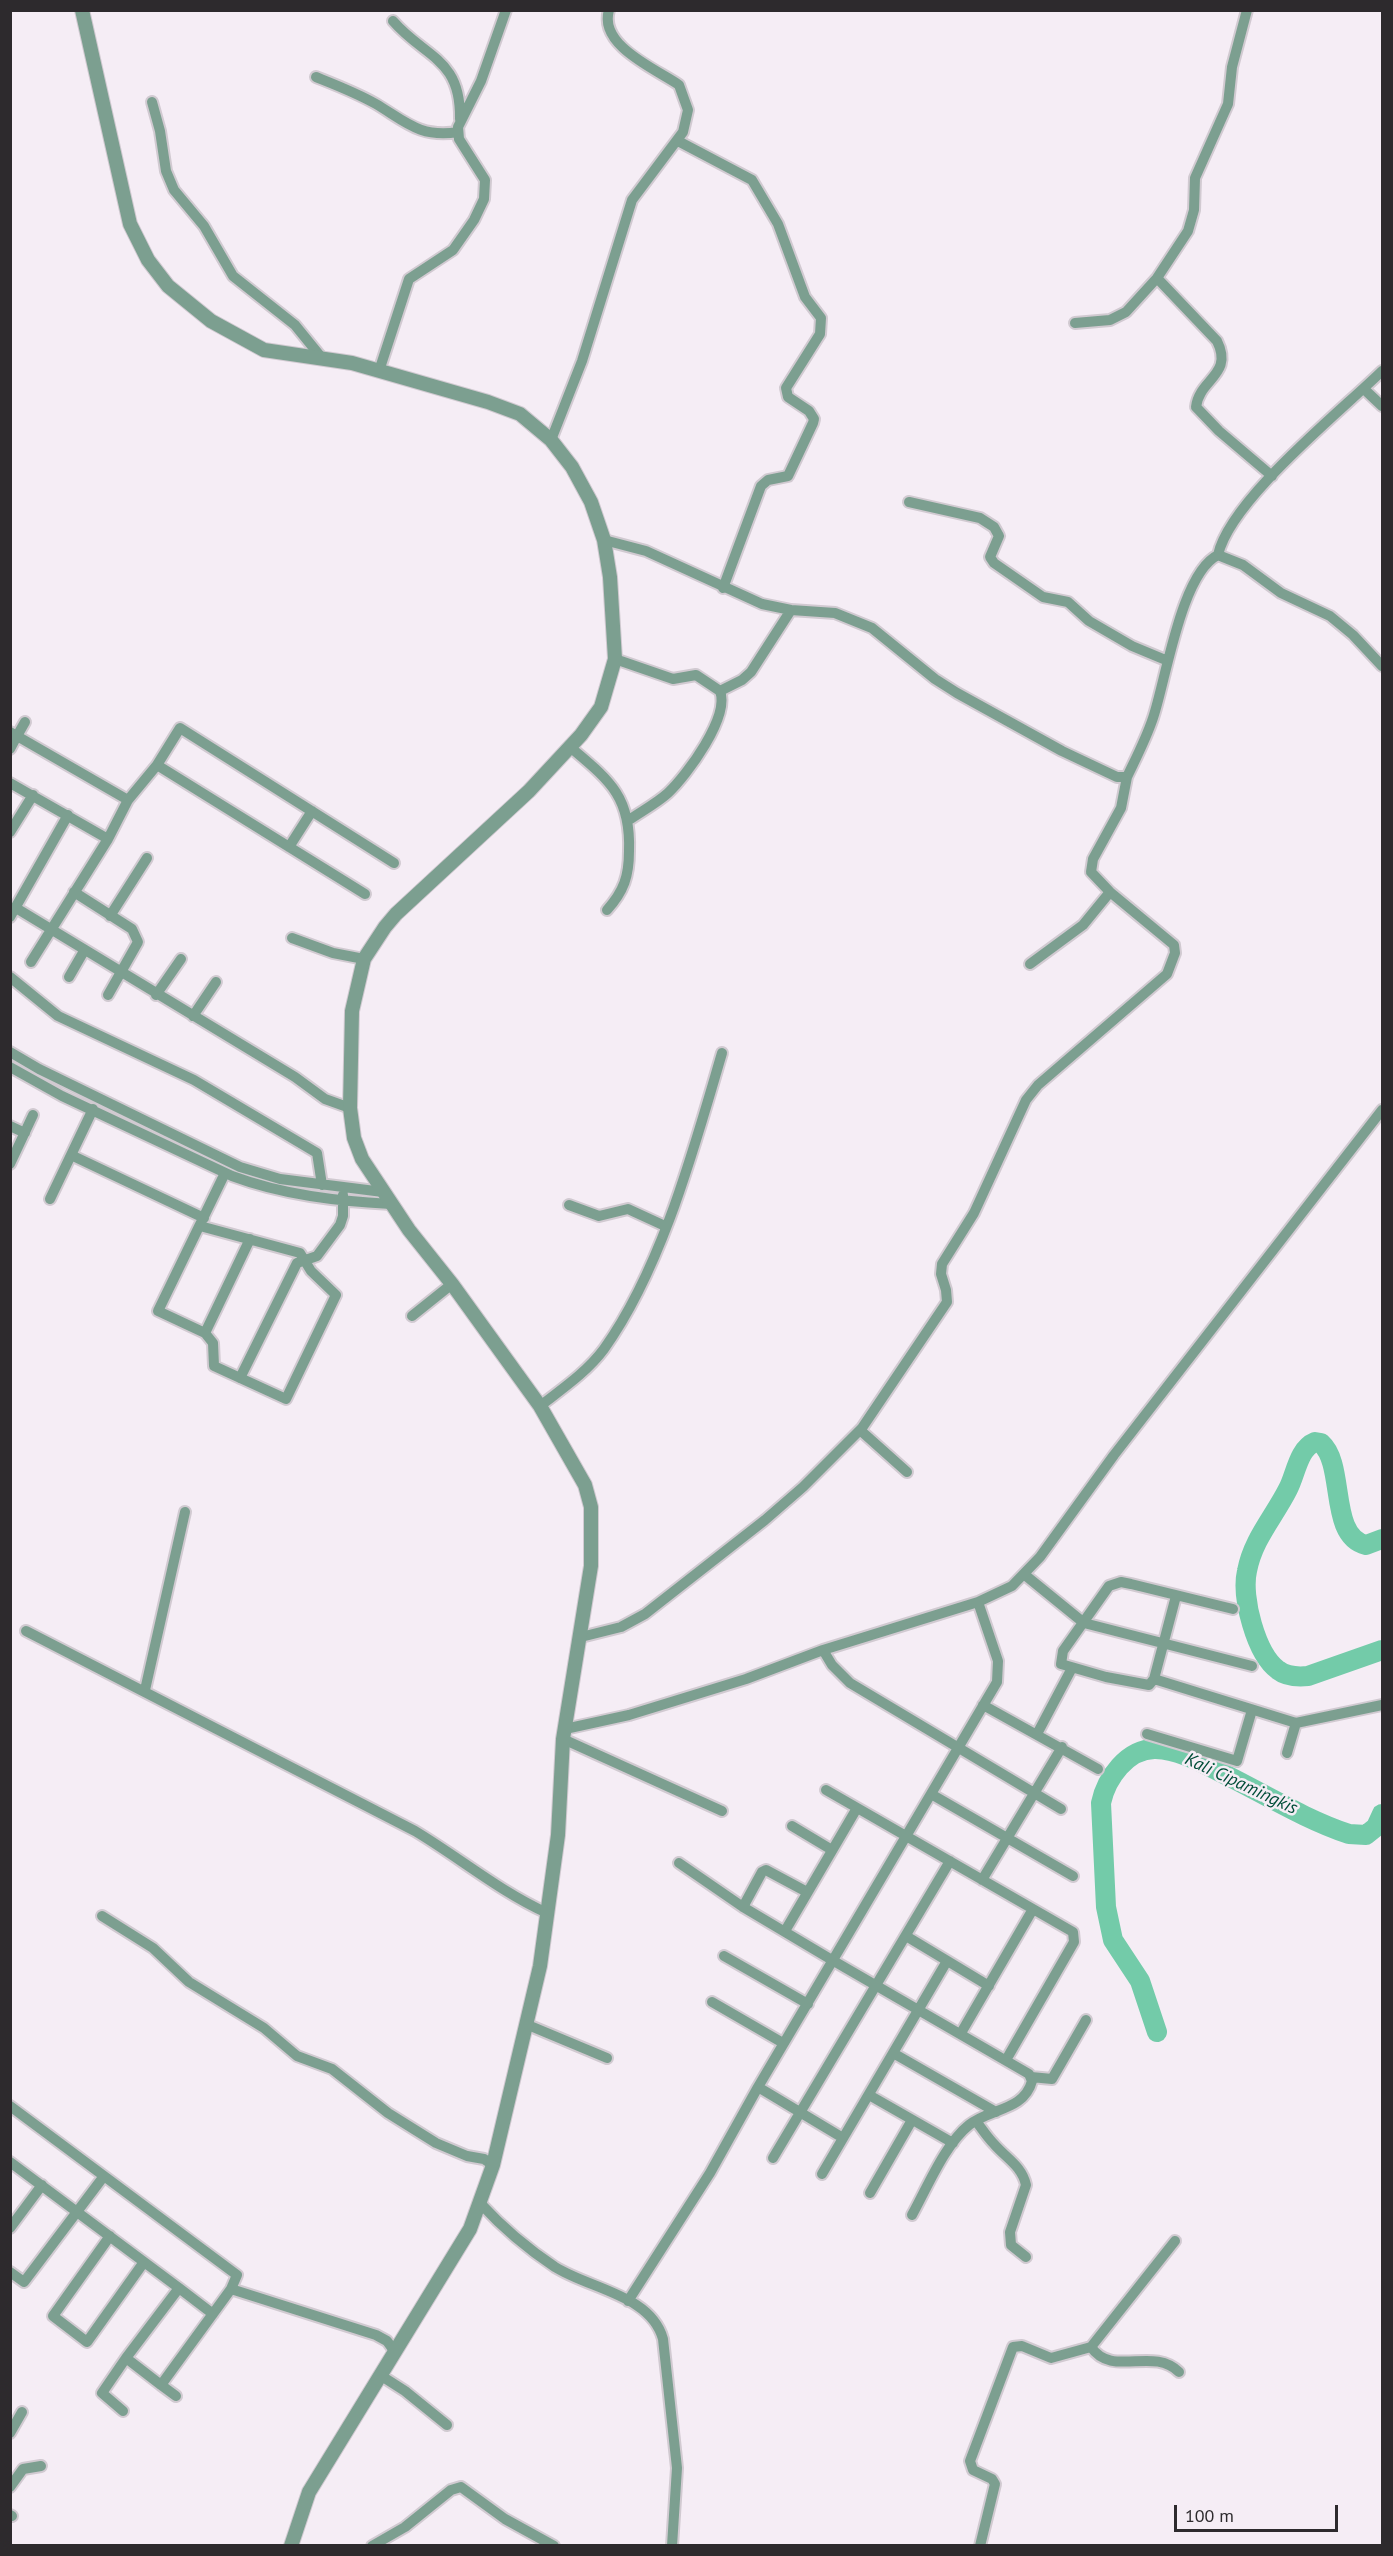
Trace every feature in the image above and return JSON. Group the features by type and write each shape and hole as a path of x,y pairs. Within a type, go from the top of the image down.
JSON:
{"street":[{"path":"82,10 130,224 148,260 168,285 211,321 264,350 287,355 315,356 379,371 504,407 534,424 551,440 572,467 591,502 604,540 610,577 615,659 601,707 570,747 529,791 396,914 358,958 345,1107 357,1149 387,1198 449,1287 540,1406 585,1485 591,1507 593,1546 581,1636 564,1734 558,1835 541,1911 540,1966 528,2025 489,2162 481,2204 470,2229 391,2347 380,2375 309,2492 291,2546"},
{"path":"460,120 481,81 506,10"},
{"path":"551,440 582,361 632,200 678,141 688,110 679,85 636,60 619,42 608,23 609,10"},
{"path":"1075,323 1110,320 1126,312 1157,278 1188,231 1194,210 1194,178 1228,104 1232,67 1247,10"},
{"path":"379,371 398,322 409,279 453,250 474,220 484,200 485,180 463,147 458,132 459,97 440,60 404,33 393,21"},
{"path":"316,76 377,105 414,128 432,134 458,132"},
{"path":"152,102 160,132 166,171 177,196 204,226 232,276 289,319 315,356"},
{"path":"678,141 752,180 778,224 806,297 822,322 820,333 786,388 788,397 808,411 814,419 813,423 788,476 768,480 761,486 723,588"},
{"path":"1157,278 1218,341 1223,352 1222,364 1198,398 1196,408 1272,476"},
{"path":"581,1636 621,1627 645,1614 765,1520 860,1430 947,1302 941,1274 942,1264 974,1213 1026,1100 1038,1085 1167,974 1175,953 1174,945 1093,876 1091,866 1121,808 1127,777 1153,718 1192,587 1206,564 1218,555 1228,527 1272,476 1383,371"},
{"path":"1364,389 1383,406"},
{"path":"909,502 987,521 999,536 990,557 994,563 1043,597 1068,602 1089,621 1168,662"},
{"path":"604,540 646,551 762,604 791,610 835,613 872,628 935,679 957,693 1107,774 1127,777"},
{"path":"1218,555 1243,565 1281,593 1336,620 1383,666"},
{"path":"720,691 742,680 751,672 791,610"},
{"path":"615,659 672,680 696,675 720,691 722,703 720,717 681,779 666,794 629,820"},
{"path":"10,749 14,734 25,722"},
{"path":"31,962 108,839 128,800 157,765 180,728 394,863"},
{"path":"14,734 128,800"},
{"path":"570,747 602,774 614,788 629,820 627,882 608,910"},
{"path":"157,765 365,894"},
{"path":"10,783 108,839"},
{"path":"10,832 33,795"},
{"path":"289,847 312,811"},
{"path":"68,815 13,912 50,930 294,1077 325,1099 345,1107"},
{"path":"110,916 147,858"},
{"path":"74,892 137,935 138,942 108,995"},
{"path":"1030,964 1083,925 1110,892"},
{"path":"292,938 333,953 358,958"},
{"path":"69,977 84,951"},
{"path":"156,995 181,959"},
{"path":"10,977 58,1016 194,1080 316,1153 322,1185"},
{"path":"193,1016 216,982"},
{"path":"10,1052 39,1070 240,1167 280,1179 344,1187 387,1198"},
{"path":"540,1406 581,1374 603,1350 631,1305 665,1226 689,1162 722,1053"},
{"path":"10,1067 93,1110 225,1173 259,1186 284,1192 342,1199 387,1198"},
{"path":"50,1199 93,1110"},
{"path":"564,1734 746,1678 824,1650 978,1602 1012,1586 1025,1575 1383,1110"},
{"path":"10,1164 33,1115"},
{"path":"10,1126 25,1133"},
{"path":"71,1155 202,1222 300,1253 311,1271 336,1295 286,1399 214,1366 213,1343 205,1333 158,1311 202,1222 225,1173"},
{"path":"240,1378 297,1263 317,1256 340,1225 343,1216 344,1187"},
{"path":"569,1205 598,1215 628,1209 665,1226"},
{"path":"205,1333 250,1239"},
{"path":"412,1316 449,1287"},
{"path":"860,1430 907,1472"},
{"path":"145,1690 185,1512"},
{"path":"1025,1575 1084,1623 1252,1666"},
{"path":"1176,1596 1154,1680 1145,1686 1064,1666 1061,1656 1109,1586 1115,1583 1131,1584 1233,1609"},
{"path":"628,2301 710,2173 783,2043 997,1682 999,1672 995,1649 978,1602"},
{"path":"26,1631 145,1690 194,1719 415,1831 453,1854 486,1881 541,1911"},
{"path":"824,1650 832,1665 850,1683 1061,1809"},
{"path":"1037,1734 1072,1668"},
{"path":"1154,1680 1296,1723 1383,1705"},
{"path":"983,1705 1098,1769"},
{"path":"1147,1734 1237,1761 1252,1710"},
{"path":"1287,1753 1296,1723"},
{"path":"564,1734 722,1811"},
{"path":"982,1880 1062,1747"},
{"path":"826,1790 1071,1929 1075,1938 1006,2060"},
{"path":"931,1794 1073,1876"},
{"path":"785,1931 857,1808"},
{"path":"792,1826 832,1850"},
{"path":"773,2158 950,1862"},
{"path":"679,1863 743,1907 1026,2071 1031,2077 1052,2079 1086,2020"},
{"path":"743,1907 762,1872 766,1870 807,1892"},
{"path":"961,2034 1033,1909"},
{"path":"102,1916 153,1948 189,1982 264,2028 297,2056 324,2065 388,2113 436,2143 489,2162"},
{"path":"906,1936 989,1986"},
{"path":"724,1956 808,2004"},
{"path":"822,2174 947,1961"},
{"path":"712,2002 783,2043"},
{"path":"528,2025 607,2058"},
{"path":"893,2053 996,2112"},
{"path":"912,2215 953,2143 969,2124 1024,2097 1030,2086 1031,2077"},
{"path":"758,2087 843,2138"},
{"path":"868,2095 953,2143"},
{"path":"10,2106 237,2275 231,2289 161,2385"},
{"path":"870,2193 912,2120"},
{"path":"976,2121 994,2144 1017,2166 1024,2179 1026,2186 1009,2241 1026,2257"},
{"path":"10,2162 213,2314"},
{"path":"10,2272 24,2282 104,2176"},
{"path":"10,2228 42,2185"},
{"path":"481,2204 535,2254 572,2277 628,2301 650,2314 663,2340 677,2468 672,2546"},
{"path":"110,2236 53,2316 87,2342 144,2262"},
{"path":"980,2546 995,2484 992,2479 973,2470 970,2461 1013,2348 1022,2346 1051,2358 1091,2347 1175,2241"},
{"path":"123,2411 102,2393 179,2288"},
{"path":"231,2289 376,2335 391,2347"},
{"path":"1091,2347 1096,2355 1107,2362 1158,2361 1173,2366 1179,2372"},
{"path":"126,2358 176,2396"},
{"path":"380,2375 413,2397 447,2425"},
{"path":"10,2433 22,2412"},
{"path":"10,2487 23,2469 41,2466"},
{"path":"372,2546 405,2528 451,2490 461,2487 505,2518 554,2546"}],"waterway":[{"name":"Kali Cipamingkis","path":"1382,1539 1366,1545 1354,1539 1346,1528 1329,1453 1321,1443 1315,1442 1309,1445 1301,1456 1288,1489 1259,1538 1250,1559 1246,1582 1248,1610 1257,1638 1270,1662 1281,1672 1293,1676 1308,1676 1382,1650"},
{"name":"Kali Cipamingkis","path":"1157,2032 1140,1981 1113,1940 1106,1907 1101,1803 1113,1775 1127,1759 1146,1750 1156,1749 1189,1757 1316,1821 1349,1834 1366,1835 1376,1827 1382,1814"}]}
